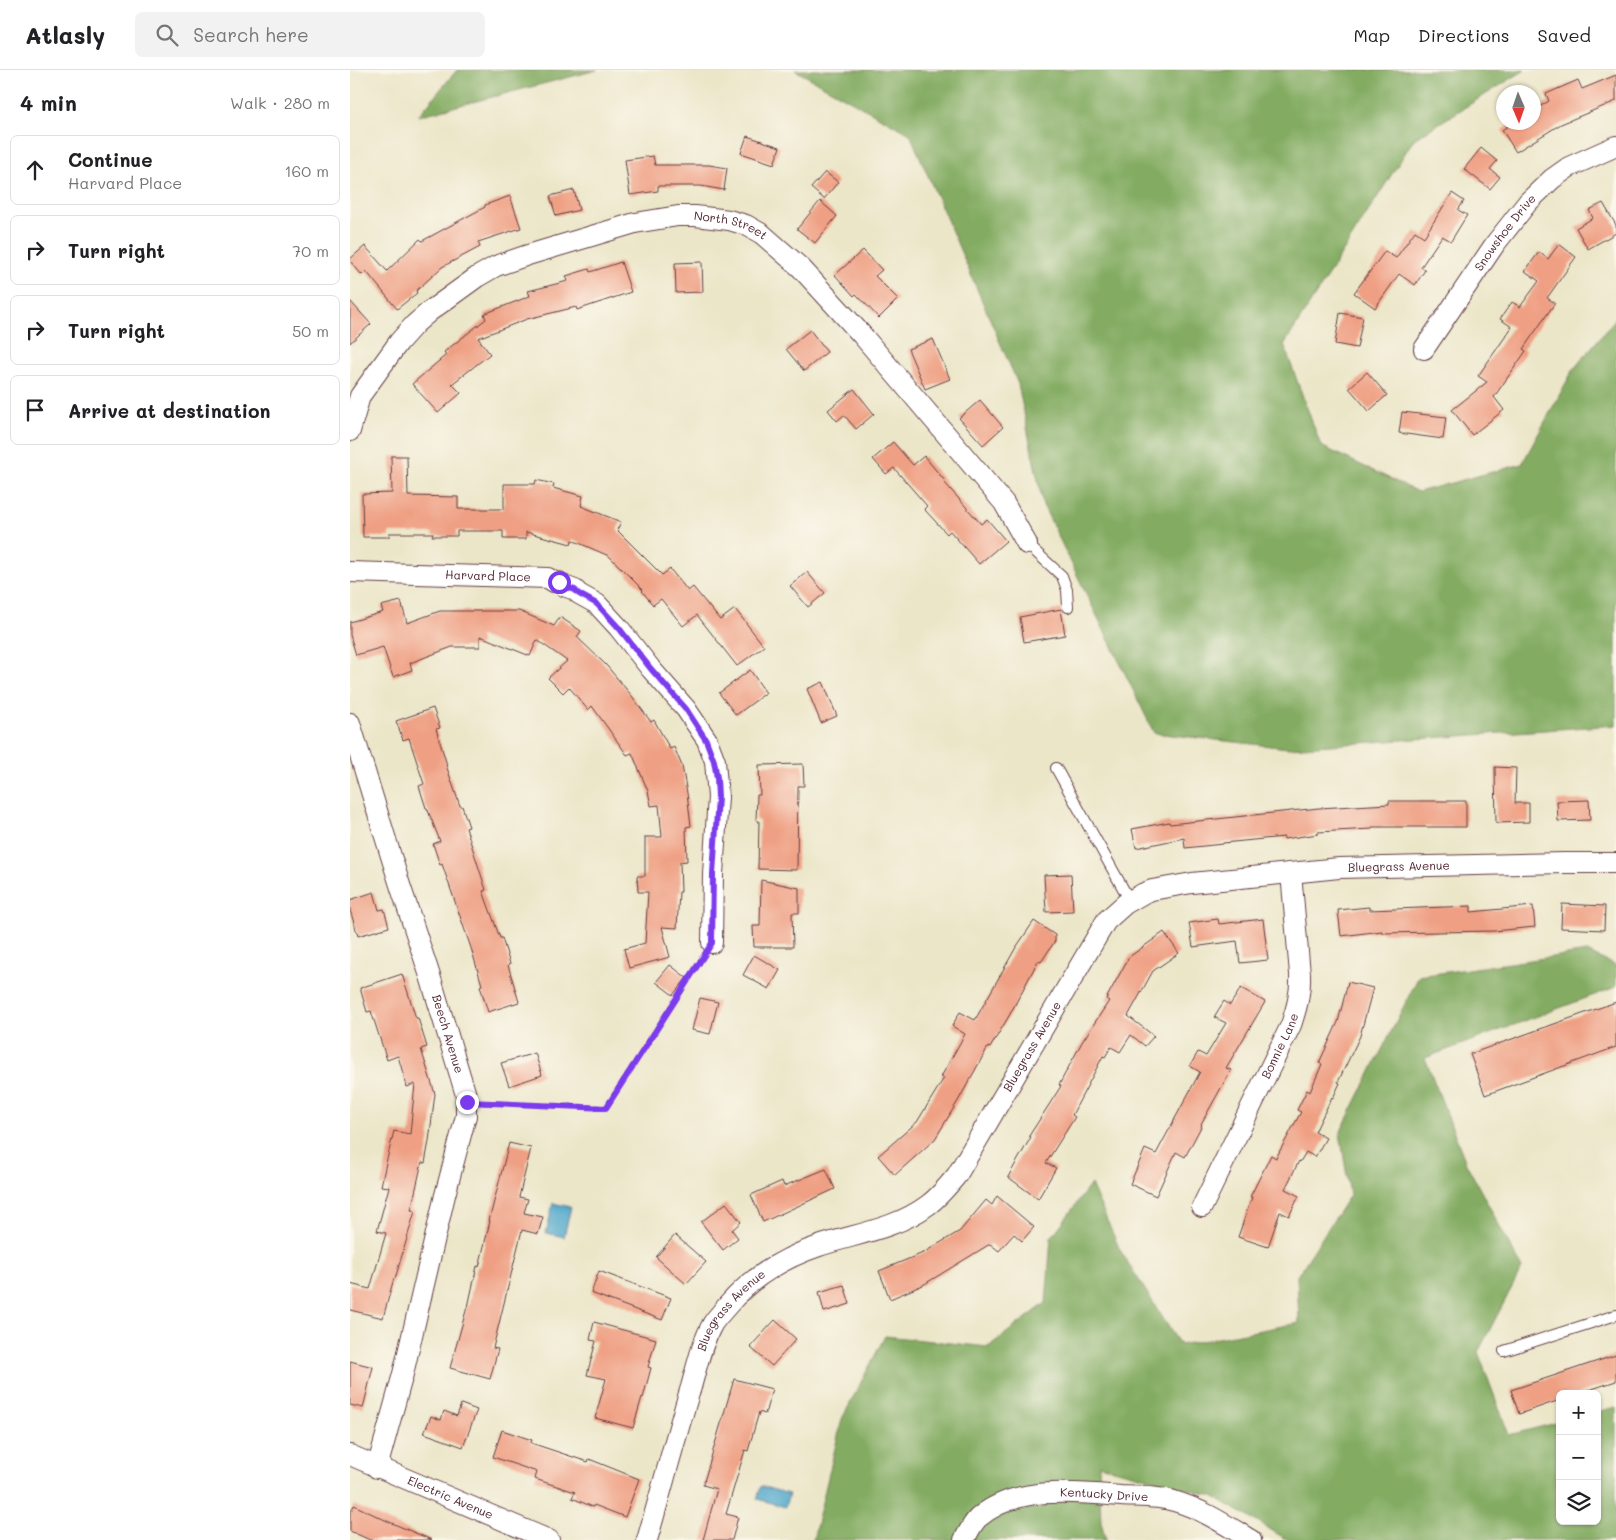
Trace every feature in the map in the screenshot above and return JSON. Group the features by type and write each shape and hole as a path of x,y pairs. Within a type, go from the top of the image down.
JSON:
{"street":[{"name":"Snowshoe Drive","path":"1424,349 1495,244 1528,202 1552,179 1569,167 1616,146"},
{"name":"North Street","path":"357,387 415,324 477,277 496,266 635,223 678,216 730,220 746,225 762,234 801,268 862,335 1004,503 1027,544"},
{"path":"350,431 360,396 357,387"},
{"name":"Harvard Place","path":"350,572 548,578 575,590 597,604 686,709 706,740 713,756 718,797 713,874 712,943"},
{"name":"Beech Avenue","path":"350,723 457,1060 467,1102 466,1116 445,1195 404,1374 377,1468"},
{"name":"Bluegrass Avenue","path":"646,1540 708,1333 714,1321 742,1290 777,1264 819,1246 895,1223 927,1206 940,1195 960,1170 1106,921 1130,901 1152,890 1192,883 1339,868 1616,863"},
{"name":"Bonnie Lane","path":"1202,1207 1291,1025 1298,1006 1301,988 1291,873"},
{"name":"Electric Avenue","path":"350,1455 546,1539"},
{"name":"Kentucky Drive","path":"964,1540 974,1522 999,1505 1021,1496 1066,1494 1171,1500 1198,1509 1251,1540"}],"lane":[{"path":"1027,544 1062,576 1067,590 1068,607"},
{"path":"1056,768 1130,901"},
{"path":"1504,1351 1616,1315"}],"path":[{"path":"467,1102 606,1108 712,943"}],"green space":[{"path":"457,70 597,70 418,116"},
{"path":"795,70 1525,70 1501,85 1496,85 1496,88 1414,139 1284,345 1321,446 1418,492 1522,464 1573,370 1616,318 1616,725 1288,748 1154,733 1043,505 1018,384 910,134"},
{"path":"1587,952 1616,966 1616,987 1425,1058 1466,1163 1522,1268 1478,1352 1509,1435 1556,1423 1556,1525 1601,1525 1601,1411 1616,1407 1616,1540 1288,1540 1213,1496 1099,1465 1101,1522 1106,1540 813,1540 842,1419 885,1336 988,1347 1046,1303 1051,1238 1091,1184 1120,1250 1180,1345 1299,1323 1297,1276 1350,1195 1340,1133 1419,976"}],"water":[{"path":"553,1203 571,1207 564,1237 546,1233"},
{"path":"761,1486 789,1494 785,1507 757,1499"}],"building":[{"path":"1616,75 1616,101 1561,124 1516,152 1502,130 1541,130 1541,106 1549,101 1546,94 1578,80 1582,89"},
{"path":"747,136 780,147 774,164 741,153"},
{"path":"1481,148 1497,161 1490,169 1500,177 1490,189 1464,169"},
{"path":"653,156 655,165 709,165 727,168 724,190 701,186 658,186 658,191 630,195 625,160"},
{"path":"825,172 838,182 824,199 811,188"},
{"path":"574,190 579,210 556,216 550,196"},
{"path":"1452,193 1464,201 1458,210 1467,215 1451,241 1442,236 1421,267 1425,270 1415,285 1399,274 1375,308 1354,293 1385,251 1396,258 1415,231 1424,237"},
{"path":"510,196 521,228 478,242 480,247 442,267 416,291 417,293 397,309 366,271 362,275 350,261 365,246 387,271 420,239 422,241 485,207 485,205"},
{"path":"820,201 837,216 815,243 797,229"},
{"path":"1603,203 1616,225 1616,233 1588,249 1576,228 1593,218 1589,210"},
{"path":"1559,244 1576,257 1547,298 1555,303 1523,349 1526,351 1494,397 1504,410 1472,435 1452,410 1487,382 1478,376 1512,327 1500,319 1512,302 1520,307 1539,281 1525,271 1539,252 1548,259"},
{"path":"863,250 882,270 875,276 898,299 879,318 856,294 854,296 835,275"},
{"path":"621,262 631,292 577,310 576,307 527,319 478,338 490,354 452,384 461,393 438,413 412,384 446,355 444,352 486,319 484,314 530,296 528,291 568,281 566,276 589,269 590,272"},
{"path":"702,262 703,292 676,293 675,263"},
{"path":"350,301 371,324 350,343"},
{"path":"1340,313 1363,317 1357,348 1335,344"},
{"path":"810,330 827,352 804,371 786,349"},
{"path":"933,339 950,379 925,389 908,349"},
{"path":"1367,372 1387,395 1369,411 1349,388"},
{"path":"854,389 874,414 856,429 844,415 837,421 828,410"},
{"path":"980,400 1003,427 983,445 959,418"},
{"path":"1402,412 1446,417 1443,439 1399,433"},
{"path":"893,442 913,465 924,456 981,524 987,519 1006,541 979,564 950,531 947,534 924,509 927,506 894,468 886,474 873,459"},
{"path":"391,456 407,456 408,496 458,497 458,509 504,509 504,484 535,484 536,480 554,484 553,488 583,496 581,506 621,522 617,530 662,575 670,569 688,591 693,587 720,620 735,609 764,646 737,666 697,615 683,626 661,599 653,605 643,590 609,556 572,540 571,544 526,532 526,539 503,539 503,531 457,531 457,536 432,536 433,533 389,533 389,537 363,537 362,494 392,493"},
{"path":"807,572 825,593 808,607 790,586"},
{"path":"401,601 407,623 440,611 519,611 554,626 560,617 581,631 577,637 606,665 651,722 654,720 670,749 674,747 682,766 691,826 686,827 687,861 680,862 681,892 679,892 677,928 662,927 670,957 629,968 624,949 645,943 648,892 638,892 637,876 645,876 645,837 662,837 659,805 651,806 648,791 632,753 627,755 592,706 588,710 569,687 563,693 548,678 567,661 537,640 530,656 480,636 480,647 452,647 410,663 412,670 393,677 383,647 356,655 350,635 350,622 383,612 381,606"},
{"path":"1061,609 1065,635 1024,642 1020,617"},
{"path":"750,670 766,693 736,715 719,693"},
{"path":"823,682 837,716 821,723 807,689"},
{"path":"433,708 440,728 436,729 446,765 469,827 466,828 486,890 483,891 500,938 502,938 519,1002 488,1012 471,948 442,864 440,865 433,844 440,841 419,786 424,784 409,738 403,740 396,721"},
{"path":"803,764 804,786 798,786 797,870 758,869 759,821 756,820 757,795 760,795 759,765"},
{"path":"1495,767 1516,768 1515,803 1529,803 1529,822 1496,823"},
{"path":"1589,800 1590,820 1558,821 1557,801"},
{"path":"1389,801 1466,801 1466,827 1372,827 1372,829 1318,832 1318,834 1284,839 1284,837 1185,848 1184,838 1136,848 1132,829 1169,822 1170,824 1319,808 1389,804"},
{"path":"1071,874 1073,911 1046,912 1044,875"},
{"path":"761,880 799,888 799,913 792,913 793,947 754,947 753,926 760,926"},
{"path":"374,892 379,910 384,909 389,927 358,936 350,910 350,900"},
{"path":"1562,904 1605,906 1604,930 1561,928"},
{"path":"1471,906 1471,912 1533,906 1535,927 1494,931 1382,933 1382,931 1341,936 1338,910 1369,907 1369,910"},
{"path":"1218,919 1219,924 1263,919 1268,960 1240,963 1237,941 1193,947 1189,923"},
{"path":"1034,921 1055,935 1055,941 1041,962 1038,961 1009,1016 990,1048 988,1047 935,1139 895,1175 878,1156 917,1122 944,1078 941,1077 965,1034 952,1026 960,1012 975,1020 1015,949"},
{"path":"1164,932 1179,953 1153,971 1128,1016 1154,1036 1145,1046 1131,1035 1120,1052 1111,1047 1105,1057 1103,1056 1072,1115 1075,1117 1046,1163 1056,1168 1038,1199 1008,1177 1031,1137 1029,1136 1061,1086 1059,1085 1082,1042 1109,1001 1106,999 1129,957"},
{"path":"754,955 780,970 769,989 743,975"},
{"path":"670,965 687,978 673,995 656,982"},
{"path":"402,974 427,1047 421,1049 435,1094 425,1163 422,1162 411,1210 415,1211 383,1318 350,1310 350,1284 370,1289 386,1233 377,1231 389,1187 381,1186 386,1163 394,1131 410,1134 415,1084 407,1087 398,1056 387,1060 371,1011 367,1012 360,988"},
{"path":"1348,982 1373,988 1360,1036 1338,1082 1340,1083 1333,1098 1315,1132 1326,1138 1315,1157 1306,1152 1299,1161 1285,1189 1299,1196 1289,1216 1280,1212 1268,1247 1238,1237 1252,1197 1250,1197 1271,1155 1276,1158 1301,1112 1297,1110 1307,1090 1310,1092 1322,1064 1319,1063 1338,1022"},
{"path":"1241,988 1265,1002 1226,1068 1231,1070 1185,1157 1176,1152 1156,1196 1130,1184 1145,1149 1156,1154 1200,1072 1190,1066 1198,1052 1206,1056 1226,1023 1214,1017 1224,1001 1230,1005"},
{"path":"700,998 718,1002 710,1034 692,1030"},
{"path":"1616,1002 1616,1047 1485,1095 1470,1054"},
{"path":"535,1053 542,1075 509,1086 501,1063"},
{"path":"509,1143 531,1148 519,1197 528,1199 524,1213 543,1217 538,1234 522,1230 493,1348 498,1349 490,1379 450,1368 468,1307 477,1266 479,1267"},
{"path":"826,1169 835,1189 763,1222 751,1195 782,1181 784,1186"},
{"path":"997,1196 1034,1227 1022,1241 1014,1234 999,1251 990,1244 923,1285 890,1299 879,1271 923,1253 960,1231 986,1200 992,1205"},
{"path":"726,1203 741,1222 732,1230 738,1238 723,1250 701,1222"},
{"path":"675,1235 706,1262 686,1284 656,1257"},
{"path":"599,1271 671,1298 662,1320 591,1293"},
{"path":"844,1285 850,1304 824,1312 819,1292"},
{"path":"775,1320 796,1339 772,1366 750,1347"},
{"path":"594,1322 656,1339 648,1367 651,1368 633,1428 595,1418 606,1379 587,1375 596,1341 590,1340"},
{"path":"1616,1355 1616,1381 1589,1390 1556,1390 1556,1401 1519,1414 1511,1390"},
{"path":"350,1361 373,1367 363,1408 350,1405"},
{"path":"734,1379 772,1389 765,1414 759,1412 748,1451 745,1450 726,1514 738,1517 732,1540 703,1540 717,1489 703,1485"},
{"path":"461,1404 477,1410 463,1447 424,1433 431,1416 441,1420 444,1411 457,1416"},
{"path":"502,1430 532,1440 531,1443 588,1462 589,1459 639,1479 625,1517 572,1498 575,1492 535,1479 537,1472 493,1457"},
{"path":"354,1505 432,1540 370,1540 350,1531 350,1514"}],"route":[{"path":"467,1102 606,1108 712,943 713,874 718,797 717,778 711,750 686,709 619,628 592,600 559,582"}]}
